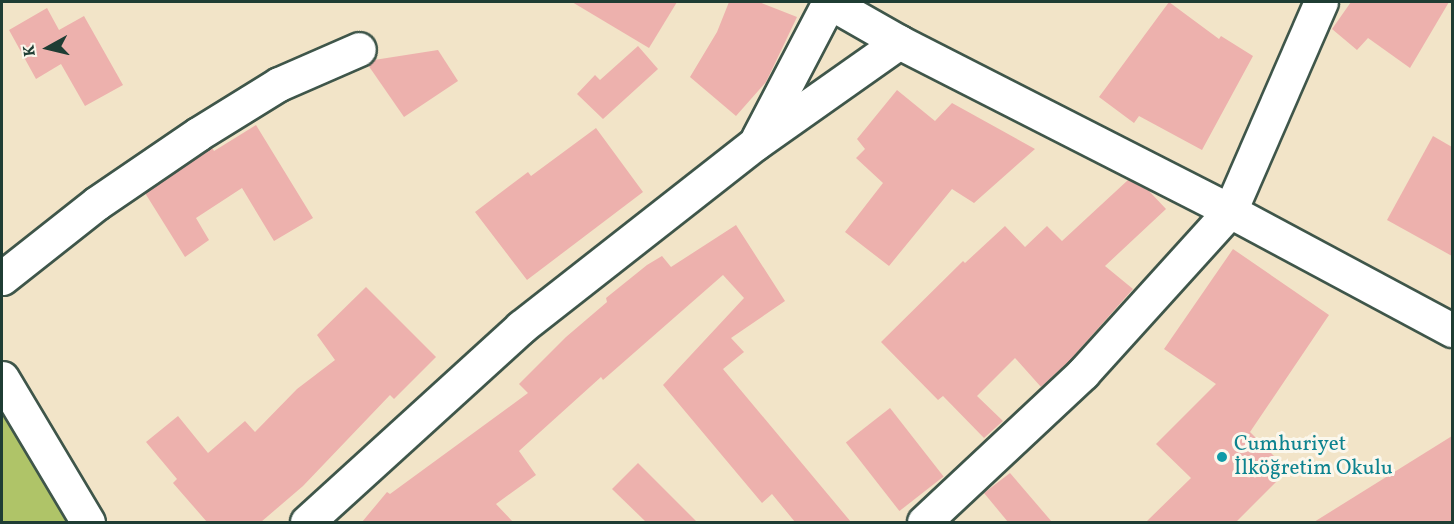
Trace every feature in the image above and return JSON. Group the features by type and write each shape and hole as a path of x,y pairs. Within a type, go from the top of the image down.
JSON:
{"street":[{"path":"756,143 829,2 899,42 1230,211 1452,330"},
{"path":"924,522 1083,373 1230,211 1321,2"},
{"path":"307,522 521,327 756,143 899,42"},
{"path":"2,278 97,203 198,134 279,84 359,49"},
{"path":"2,378 88,522"}],"green space":[{"path":"2,371 81,522 2,522"}],"building":[{"path":"572,2 677,2 649,48"},
{"path":"729,2 759,2 797,17 766,82 736,116 690,77 717,32"},
{"path":"1169,2 1219,39 1221,36 1253,56 1202,150 1139,116 1134,123 1099,97"},
{"path":"1351,2 1449,2 1410,68 1368,38 1357,50 1332,29"},
{"path":"47,8 59,30 84,16 123,85 85,106 61,64 36,79 9,30"},
{"path":"638,46 658,69 603,119 577,94 595,75 600,80"},
{"path":"438,50 458,81 404,117 368,65 374,60"},
{"path":"897,90 935,121 952,103 1035,149 974,203 952,189 889,266 845,232 883,183 856,158 865,149 857,139"},
{"path":"256,125 313,218 274,241 242,188 196,218 209,240 185,257 145,193 212,148 214,151"},
{"path":"596,128 643,192 527,280 475,212 528,172 531,176"},
{"path":"1433,136 1452,147 1452,256 1387,220"},
{"path":"1128,180 1149,191 1166,209 1105,266 1133,289 1070,360 1041,387 1015,358 977,396 1003,421 984,438 943,396 938,400 881,342 963,261 965,263 1005,226 1025,247 1047,226 1062,241"},
{"path":"736,225 785,301 731,338 744,352 723,369 851,522 795,522 772,494 762,503 663,385 744,298 723,275 603,380 601,377 519,451 536,475 496,504 513,522 362,522 387,492 390,494 528,393 519,384 566,337 607,302 606,298 647,265 662,256 671,267"},
{"path":"1233,249 1329,315 1250,432 1288,470 1236,522 1146,522 1191,478 1156,444 1216,384 1164,349"},
{"path":"366,287 436,357 394,399 390,395 303,486 261,522 207,522 173,483 177,479 146,442 178,416 208,453 245,421 255,432 297,389 335,360 317,335"},
{"path":"890,408 944,477 899,511 846,442"},
{"path":"1452,436 1452,522 1314,522"},
{"path":"638,463 697,522 646,522 612,489"},
{"path":"1010,473 1052,522 1008,522 984,493"}],"place":[{"name":"Cumhuriyet İlköğretim Okulu","path":"1222,457"}]}
